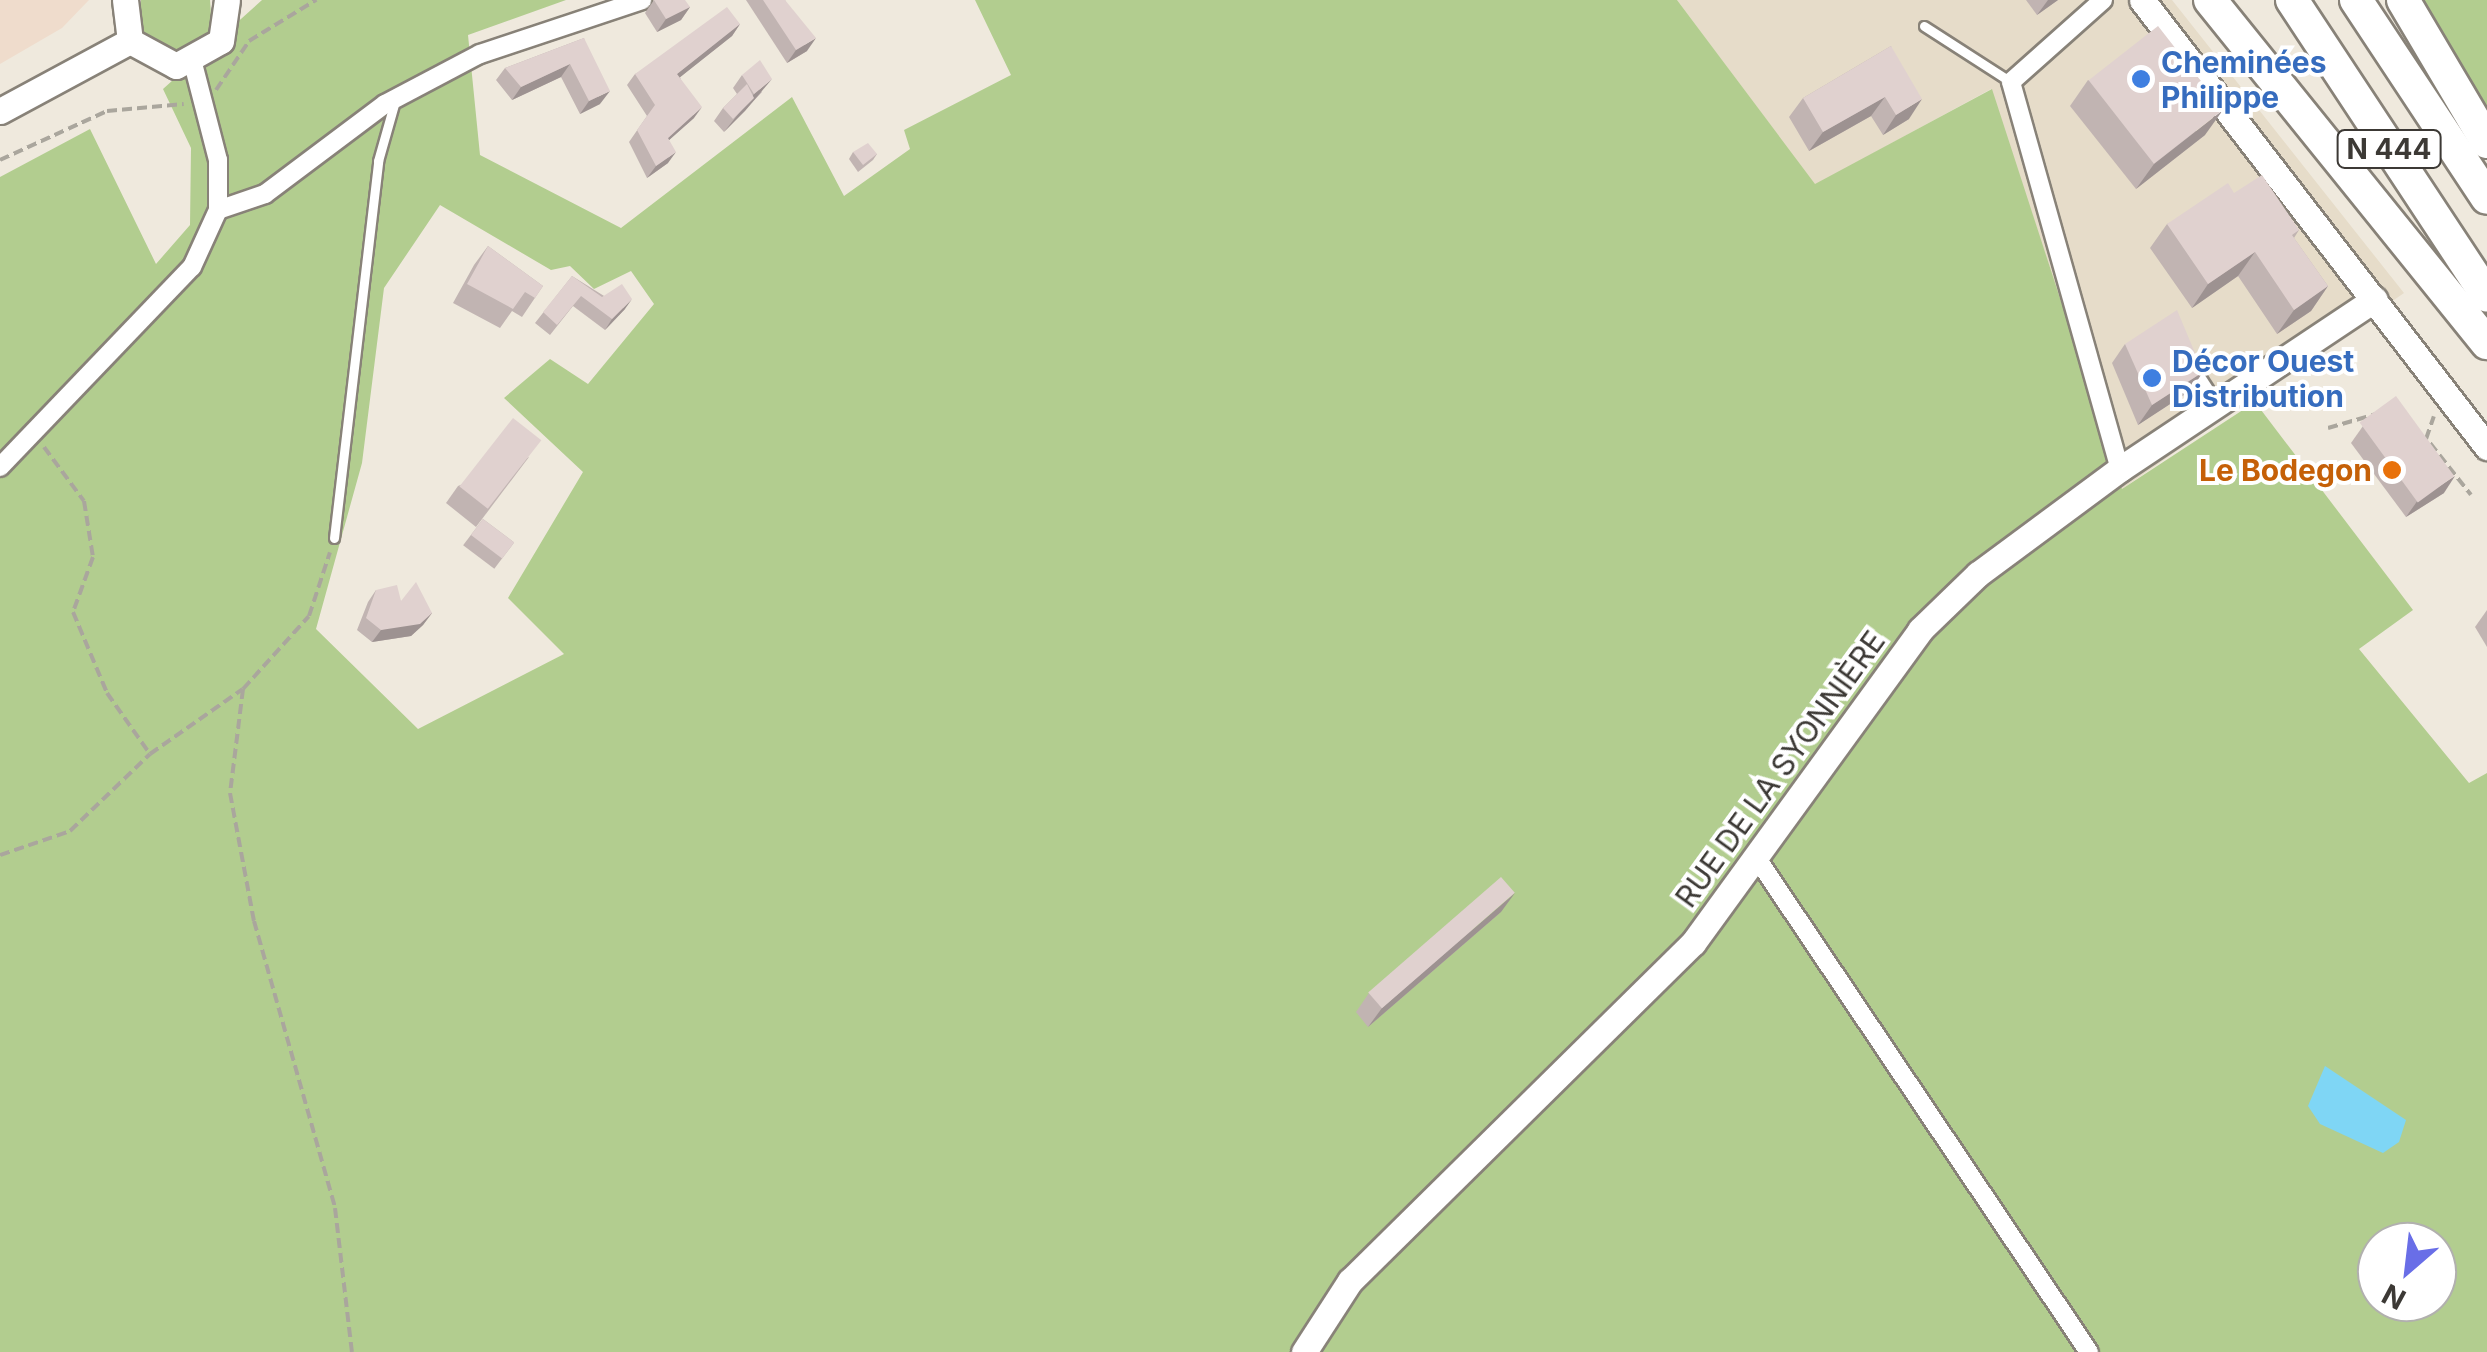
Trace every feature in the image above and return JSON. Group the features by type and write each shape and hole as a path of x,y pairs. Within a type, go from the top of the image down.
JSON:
{"highway":[{"path":"2210,0 2487,343"},
{"name":"N 444","path":"2292,0 2487,296"},
{"name":"N 444","path":"2356,0 2487,198"},
{"path":"2403,0 2487,142"}],"street":[{"path":"125,0 130,41 158,64 194,63 221,42 227,0"},
{"path":"218,210 297,174 395,98 512,40 642,0"},
{"path":"2103,0 2012,82 2120,469"},
{"path":"2142,0 2487,447"},
{"path":"0,111 130,41"},
{"path":"0,466 192,267 218,210 218,160 194,63"},
{"name":"RUE DE LA SYONNIÈRE","path":"1304,1352 1350,1281 1654,982 1758,860 1920,630 1978,574 2120,469 2216,401 2374,299"},
{"path":"1758,860 2089,1352"}],"lane":[{"path":"1924,26 2012,82"},
{"path":"334,538 378,161 395,98"},
{"path":"2184,353 2216,401"}],"path":[{"path":"0,160 107,111 172,109 229,83 248,41 316,0"},
{"path":"2328,428 2384,413"},
{"path":"34,433 84,501 93,556 73,612 108,693 150,754"},
{"path":"2413,451 2437,444 2471,495"},
{"path":"0,856 70,831 150,754 243,689 309,616 334,538"},
{"path":"243,689 230,793 254,921 335,1208 352,1352"}],"shaded area":[{"path":"0,0 89,0 62,28 0,64"},
{"path":"1677,0 2172,0 2404,293 2122,489 1991,89 1815,185"}],"green space":[{"path":"141,0 210,0 212,29 201,45 166,53 139,29"},
{"path":"262,0 566,0 468,35 480,155 621,228 792,97 844,196 910,149 904,130 1011,75 975,0 1677,0 1815,184 1992,89 2122,489 2255,402 2413,610 2359,649 2469,783 2487,773 2487,1352 0,1352 0,177 90,129 156,264 190,225 191,148 163,89","holes":["440,205 551,270 570,266 594,289 631,271 654,304 588,384 550,359 504,398 583,472 508,598 564,654 418,729 316,629 362,463 384,288"]},
{"path":"2420,0 2487,0 2487,115"}],"water":[{"path":"2325,1066 2406,1120 2399,1142 2383,1153 2320,1124 2308,1106"}],"building":[{"path":"654,0 685,0 690,7 666,19"},
{"path":"763,0 785,0 816,38 796,50"},
{"path":"727,7 740,24 677,74 702,107 668,138 676,152 656,166 637,130 655,105 635,74"},
{"path":"2158,26 2223,110 2154,164 2089,80"},
{"path":"584,38 610,91 589,101 570,64 521,87 505,68"},
{"path":"1891,46 1922,99 1896,115 1885,97 1823,132 1803,98"},
{"path":"760,60 772,79 754,94 742,75"},
{"path":"747,84 754,98 733,119 723,108"},
{"path":"868,143 877,154 863,165 853,152"},
{"path":"2262,175 2299,230 2292,235 2328,286 2294,310 2255,252 2208,284 2167,224 2228,183 2234,193"},
{"path":"488,246 543,286 535,298 525,292 513,309 467,284"},
{"path":"572,276 602,297 622,284 632,299 612,319 581,296 557,325 543,312"},
{"path":"2177,310 2203,372 2152,405 2125,344"},
{"path":"2396,396 2454,476 2418,503 2360,422"},
{"path":"513,418 541,440 488,509 459,487"},
{"path":"483,519 514,542 502,558 471,535"},
{"path":"416,582 432,613 420,624 381,630 366,618 376,590 397,585 401,601"},
{"path":"1501,877 1515,893 1382,1008 1368,992"}],"place":[{"name":"Cheminées Philippe","path":"2141,79"},
{"name":"Décor Ouest Distribution","path":"2152,378"},
{"name":"Le Bodegon","path":"2392,470"}]}
